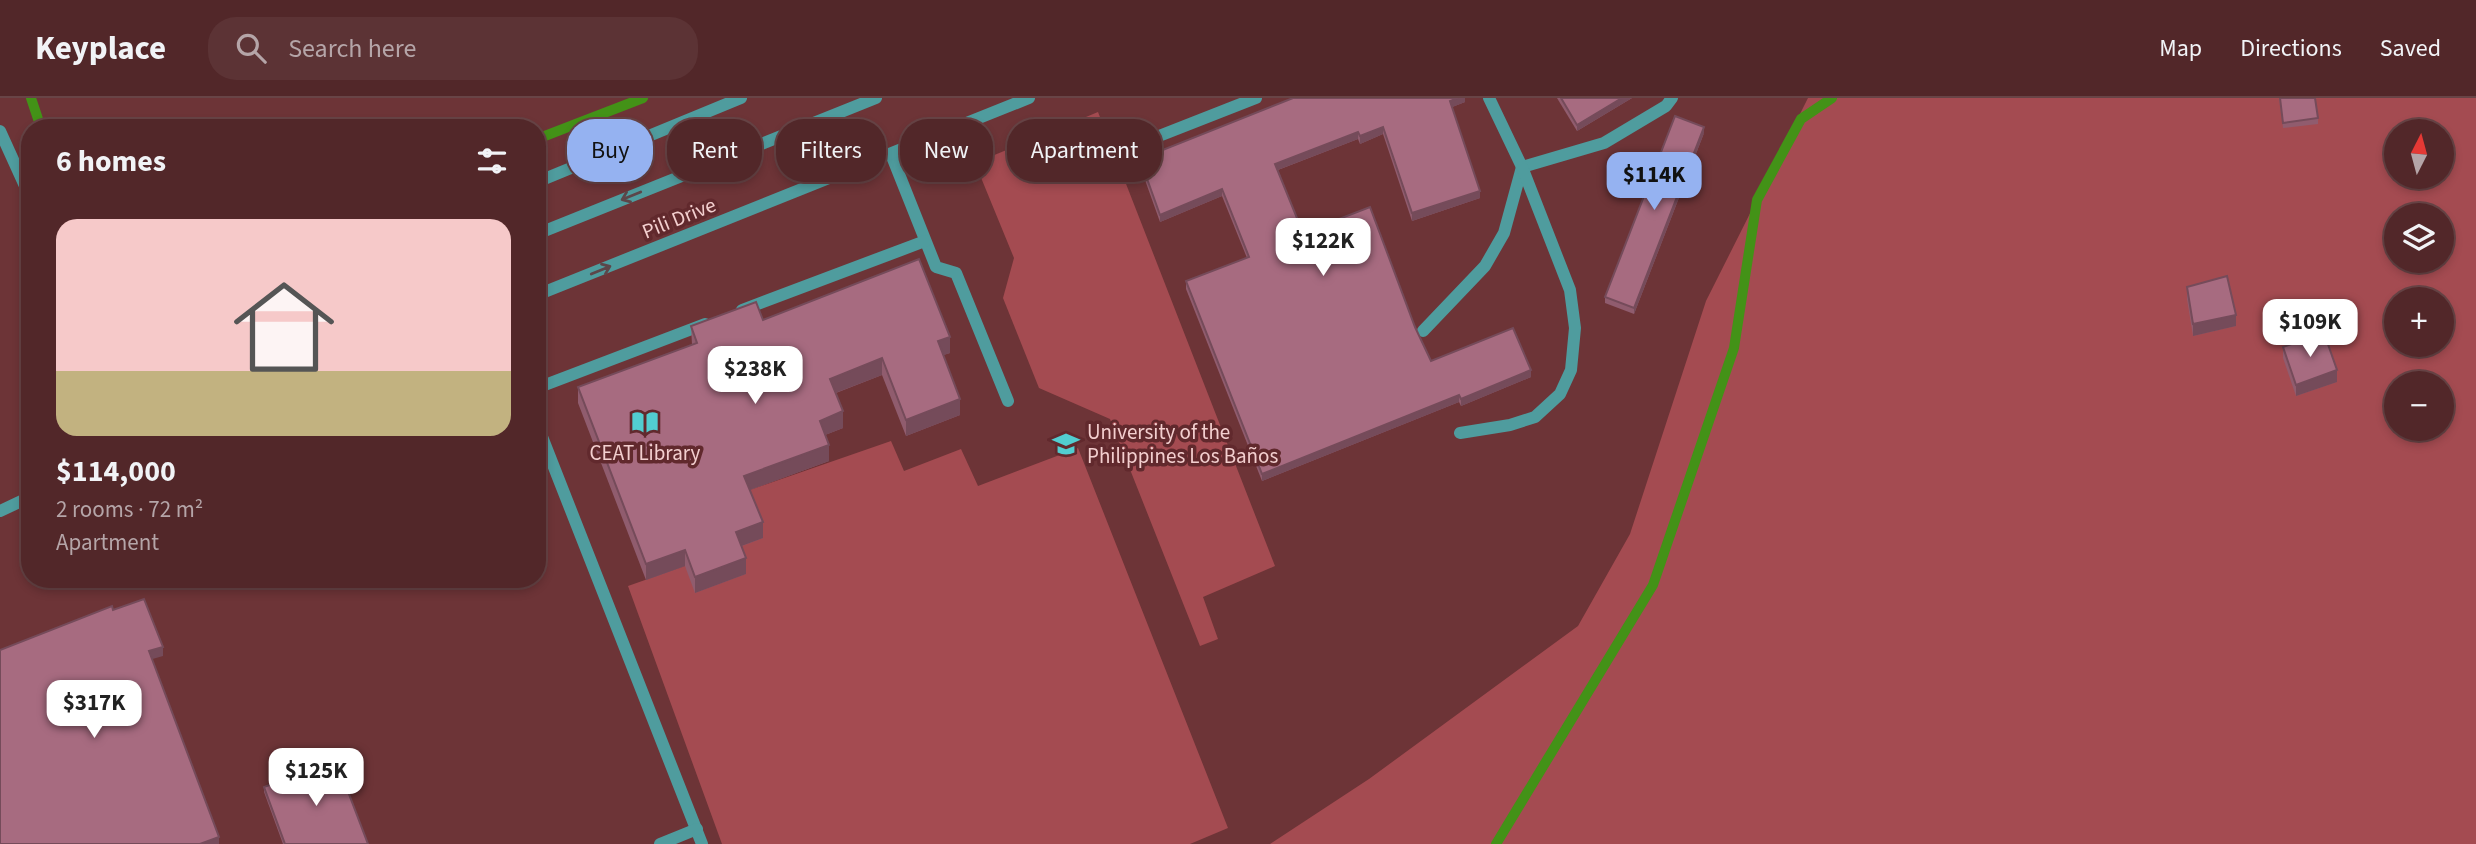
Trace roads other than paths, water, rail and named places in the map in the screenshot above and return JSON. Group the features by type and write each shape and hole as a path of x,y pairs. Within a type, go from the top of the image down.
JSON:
{"street":[{"path":"546,178 741,98"},
{"path":"546,230 876,98"},
{"name":"Pili Drive","path":"546,291 1029,98"},
{"path":"1162,133 1226,103 1256,98"},
{"path":"1460,433 1510,425 1535,416 1560,394 1571,370 1576,328 1570,290 1522,167 1489,98"},
{"path":"1522,167 1604,143 1666,106 1672,98"},
{"path":"0,131 21,177"},
{"path":"891,154 936,267 957,273 1008,401"},
{"path":"1423,331 1485,265 1504,233 1522,167"},
{"path":"728,316 925,241"},
{"path":"546,385 715,321"},
{"path":"546,447 702,844"},
{"path":"0,510 21,501"},
{"path":"660,844 697,830"}],"waterway":[{"path":"31,98 38,119"},
{"path":"546,136 643,98"},
{"path":"1496,844 1653,585 1734,348 1757,200 1801,119 1832,98"}],"place":[{"name":"CEAT Library","path":"645,422"},
{"name":"University of the Philippines Los Baños","path":"1066,444"}]}
